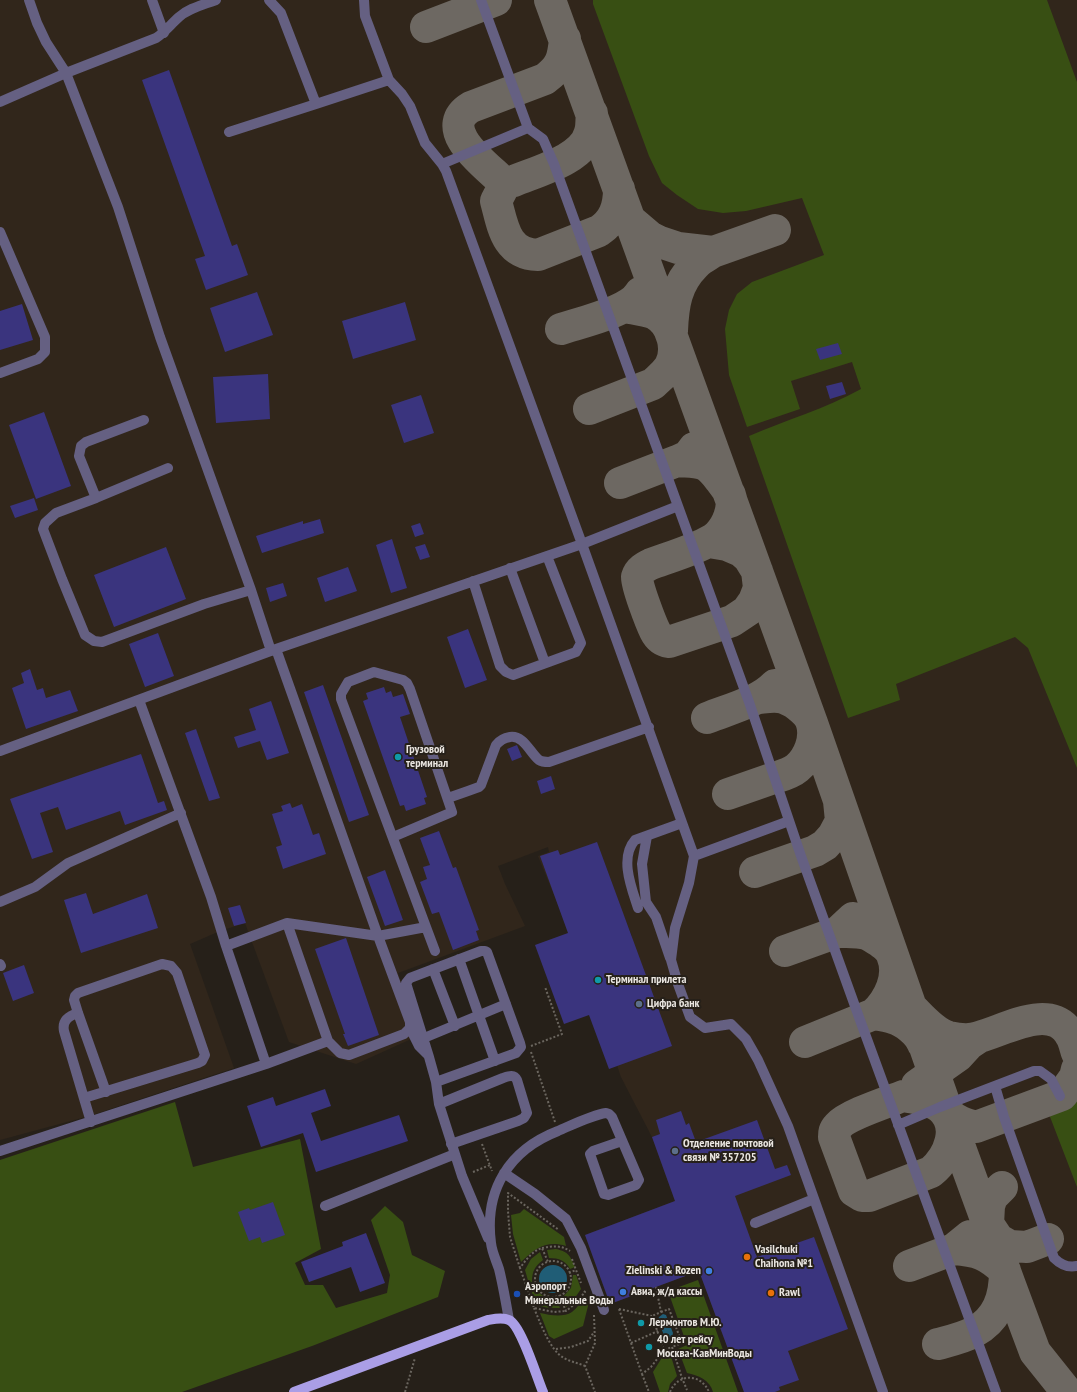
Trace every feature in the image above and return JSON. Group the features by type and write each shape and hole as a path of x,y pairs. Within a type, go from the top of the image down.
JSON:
{"main road":[{"path":"294,1392 488,1320 501,1318 509,1320 519,1329 543,1392"}],"lane":[{"path":"28,0 46,42 66,73 118,207 160,337 251,590 410,1022 410,1028 419,1046 429,1058"},
{"path":"152,0 164,33"},
{"path":"0,102 66,73 156,38 164,33 179,17 191,9 216,0"},
{"path":"269,0 281,13 316,104"},
{"path":"364,0 365,16 389,80 402,94 410,106 425,143 446,171 694,856 689,883 675,928 671,960"},
{"path":"481,0 528,128 543,139 554,164 749,702 789,821 857,1013 996,1392"},
{"path":"229,132 389,80"},
{"path":"442,164 528,128"},
{"path":"0,232 45,337 45,352 38,359 0,373"},
{"path":"96,498 79,456 81,446 86,442 144,420"},
{"path":"168,468 56,513 45,523 43,529 85,635 94,641 102,642 204,604 251,590"},
{"path":"0,751 274,650 582,544 678,506"},
{"path":"473,581 500,666 506,672 513,675 576,652 581,643 548,556"},
{"path":"510,568 545,663"},
{"path":"393,837 452,812 407,683 400,678 374,672 348,682 341,694 342,706 435,951"},
{"path":"139,700 211,897 266,1064"},
{"path":"448,798 479,787 483,782 496,745 505,738 512,737 521,740 539,760 544,762 552,761 648,727"},
{"path":"0,902 35,887 68,863 181,813"},
{"path":"694,856 789,821"},
{"path":"638,908 631,887 627,853 630,846 635,840 682,823"},
{"path":"647,836 642,864 646,902 656,917 690,1017 705,1028 732,1024 746,1039 758,1060 788,1126 883,1392"},
{"path":"287,923 328,1041 340,1053 349,1055 404,1034 410,1028"},
{"path":"226,946 287,923 378,936 426,927"},
{"path":"436,1082 516,1053 521,1047 487,952 485,951 481,951 410,978 406,983 424,1038 436,1082 439,1104 453,1149 462,1176 491,1244 499,1270 509,1320"},
{"path":"459,959 495,1061"},
{"path":"84,1098 106,1092 198,1063 204,1058 205,1056 177,973 171,966 162,964 78,993 75,996 74,1000 78,1013 106,1092"},
{"path":"433,969 455,1026"},
{"path":"424,1038 506,1004"},
{"path":"78,1013 70,1015 63,1027 91,1122"},
{"path":"0,1151 266,1064 328,1041"},
{"path":"898,1125 1034,1071 1040,1071 1052,1079 1060,1096"},
{"path":"325,1206 453,1149 479,1134 521,1120 527,1113 517,1080 515,1077 511,1076 439,1104"},
{"path":"995,1086 1054,1258 1062,1264 1075,1267 1077,1266"},
{"path":"491,1244 490,1227 492,1198 498,1174 525,1148 558,1131 606,1113 612,1117 622,1141 638,1182 636,1185 607,1196 604,1194 590,1156 593,1151 622,1141"},
{"path":"498,1174 534,1194 566,1219 580,1248 604,1310"},
{"path":"755,1223 814,1199"}],"path":[{"path":"545,987 562,1034 529,1046 558,1131"},
{"path":"479,1134 490,1165 498,1174"},
{"path":"468,1174 490,1165"},
{"path":"563,1234 508,1193 510,1236 534,1308 548,1340 563,1358 585,1366"},
{"path":"567,1244 584,1292 588,1299"},
{"path":"520,1268 529,1257 537,1250 542,1248 553,1246 569,1250"},
{"path":"542,1248 548,1262"},
{"path":"556,1261 562,1263 569,1273 569,1285 563,1293 559,1295 545,1295 540,1291 536,1284 535,1276 537,1270 540,1266 548,1262 556,1261"},
{"path":"569,1273 576,1270"},
{"path":"527,1288 536,1284"},
{"path":"656,1287 661,1312"},
{"path":"534,1308 554,1312 566,1311 575,1304 584,1292"},
{"path":"559,1295 566,1311"},
{"path":"642,1374 651,1367 664,1350 682,1343 669,1309 652,1316 619,1309 642,1374 649,1392"},
{"path":"594,1312 594,1343 585,1366 595,1392"},
{"path":"652,1316 664,1350"},
{"path":"555,1349 571,1347 588,1342 594,1331"},
{"path":"631,1343 658,1331"},
{"path":"405,1392 419,1346"},
{"path":"672,1347 687,1390"},
{"path":"670,1392 673,1386 682,1378 690,1377 703,1382 709,1391 705,1392"}],"shaded area":[{"path":"0,0 1077,0 1077,1392 744,1392 699,1271 610,1304 585,1235 675,1201 652,1137 621,1077 604,1027 616,943 632,936 623,914 573,941 538,856 549,852 548,847 498,866 525,926 398,973 420,1035 356,1064 289,1042 245,923 220,931 190,944 234,1068 89,1116 0,1140"}],"green space":[{"path":"593,0 1047,0 1077,82 1077,768 1028,648 1015,637 896,684 900,700 848,718 749,436 819,408 861,389 852,362 791,381 800,409 747,427 729,375 725,329 729,310 737,294 752,282 824,255 802,198 746,211 723,213 698,209 662,183 649,156 593,4"},
{"path":"1077,1098 1077,1187 1047,1109"},
{"path":"175,1102 193,1167 300,1139 321,1249 295,1263 305,1285 323,1285 336,1308 387,1293 390,1275 371,1220 385,1206 403,1222 412,1255 445,1271 438,1297 312,1346 182,1392 0,1392 0,1160"},
{"path":"524,1209 564,1237 566,1246 553,1244 542,1246 536,1249 521,1262 513,1234 511,1215 520,1213"},
{"path":"556,1249 568,1255 575,1267 570,1269 562,1260 549,1258 547,1250"},
{"path":"540,1252 543,1260 534,1269 532,1282 529,1284 525,1270 531,1259"},
{"path":"573,1275 576,1275 581,1289 572,1302 566,1307 562,1298 571,1288"},
{"path":"698,1280 738,1392 713,1392 706,1381 695,1375 687,1373 678,1349 687,1345 668,1291"},
{"path":"534,1289 547,1299 557,1300 560,1308 548,1308 537,1305 531,1290"},
{"path":"584,1297 588,1306 583,1326 554,1339 549,1336 540,1313 556,1316 568,1314 576,1309"},
{"path":"670,1353 677,1376 670,1384 668,1392 660,1392 653,1372 663,1356"}],"water":[{"path":"553,1265 563,1269 567,1279 563,1289 553,1293 543,1289 539,1279 543,1269"},
{"path":"663,1314 666,1315 673,1333 672,1337 668,1339 665,1338 658,1320"}],"building":[{"path":"169,70 232,246 237,244 248,275 206,290 195,259 205,256 142,80"},
{"path":"257,292 273,335 225,352 210,308"},
{"path":"405,302 416,340 353,359 342,321"},
{"path":"22,304 33,340 0,350 0,311"},
{"path":"838,343 842,354 820,360 816,349"},
{"path":"268,374 270,419 216,423 213,377"},
{"path":"842,382 846,394 830,399 826,386"},
{"path":"421,395 434,433 404,443 391,405"},
{"path":"44,412 71,486 36,499 9,425"},
{"path":"34,498 38,510 15,518 10,506"},
{"path":"320,519 324,533 262,553 256,536 303,521 303,524"},
{"path":"420,523 424,534 415,537 411,526"},
{"path":"392,539 407,588 391,593 376,545"},
{"path":"425,544 430,557 420,560 415,547"},
{"path":"166,547 186,599 114,627 94,575"},
{"path":"348,567 357,591 325,602 317,578"},
{"path":"283,583 287,596 270,602 266,588"},
{"path":"468,629 487,680 465,688 447,637"},
{"path":"158,633 174,676 145,687 129,644"},
{"path":"30,669 37,690 43,688 46,698 70,690 78,711 26,729 12,688 24,683 21,673"},
{"path":"323,685 369,815 349,822 304,692"},
{"name":"Грузовой терминал","path":"384,687 386,693 391,691 393,697 403,694 410,714 400,717 427,797 424,798 426,804 406,811 404,805 400,806 363,701 368,699 366,693"},
{"path":"271,701 289,753 267,760 260,741 238,748 234,737 256,730 249,709"},
{"path":"196,729 220,798 209,801 185,733"},
{"path":"517,745 522,757 512,761 507,749"},
{"path":"141,754 158,803 164,801 167,810 125,825 120,811 66,830 58,807 40,813 53,852 32,859 10,799"},
{"path":"551,776 555,789 541,794 537,781"},
{"path":"290,803 292,808 302,804 313,835 319,833 326,854 283,869 276,847 282,845 272,814 283,811 281,806"},
{"path":"439,831 453,868 456,867 479,930 476,931 479,940 453,950 439,912 432,914 420,882 427,879 423,867 430,865 420,838"},
{"name":"Терминал прилета","path":"597,842 672,1046 609,1069 589,1015 564,1024 535,945 568,933 540,856 558,850 560,855"},
{"path":"385,870 403,920 385,926 367,877"},
{"path":"86,893 93,914 147,894 158,928 81,953 64,900"},
{"path":"240,905 246,923 234,926 228,908"},
{"path":"346,938 379,1035 348,1046 315,949"},
{"path":"24,965 34,993 13,1001 3,973"},
{"path":"325,1089 331,1106 311,1113 321,1141 399,1115 408,1141 316,1172 303,1133 261,1147 247,1106 273,1097 276,1106"},
{"path":"681,1111 686,1125 689,1123 696,1142 757,1120 775,1169 787,1165 791,1175 735,1196 757,1257 814,1237 848,1329 788,1351 799,1380 779,1387 780,1390 775,1392 744,1392 699,1271 610,1304 585,1235 675,1201 652,1137 660,1134 656,1120"},
{"path":"273,1202 285,1235 262,1243 260,1237 249,1241 238,1212 249,1208 250,1210"},
{"path":"366,1233 385,1283 360,1292 351,1267 309,1282 301,1262 343,1246 342,1242"}],"taxiway":[{"path":"426,27 496,0"},
{"path":"550,0 812,723 959,1145 1010,1285 1035,1352 1067,1392"},
{"path":"565,39 560,62 550,75 545,79 471,107 462,115 458,125 460,135 474,155 500,179 506,182 514,181 559,163 579,150 586,141 590,132 592,113"},
{"path":"506,182 496,201 504,229 512,244 519,250 538,255 599,231 604,227 612,218 617,208 619,189"},
{"path":"630,220 650,237 660,242 678,248 713,252 775,230"},
{"path":"672,331 673,312 680,287 689,272 697,263 713,252"},
{"path":"561,329 616,311 626,306 640,293"},
{"path":"589,409 653,384 666,371 673,359 674,344 670,330 661,318 655,314 625,307"},
{"path":"620,483 688,456 694,448"},
{"path":"677,461 699,463 709,468 728,491 732,505 727,522 718,535 713,539 651,564 639,572 637,581 650,620 656,633 665,641 669,642 732,621 747,611 754,601 759,588 757,571 749,558 741,551 727,545 709,542"},
{"path":"707,718 752,701 775,685"},
{"path":"728,794 791,772 805,759 812,742 813,730 811,720 802,709 794,703 780,697 759,698"},
{"path":"755,872 815,851 825,845 833,836 841,821 839,801"},
{"path":"785,951 838,932 853,918"},
{"path":"805,1042 874,1014 889,995 892,987 895,971 892,955 888,949 869,935 857,932 838,932"},
{"path":"911,1007 938,1032 949,1037 960,1039 976,1038 1028,1021 1041,1019 1052,1020 1063,1026 1071,1036 1077,1053"},
{"path":"874,1014 891,1017 902,1022 915,1032 923,1044"},
{"path":"917,1085 958,1056 969,1044 978,1038"},
{"path":"947,1112 960,1122 976,1127 1062,1095 1075,1077 1077,1069"},
{"path":"903,1096 933,1103 941,1108 947,1115 951,1123 952,1132 948,1150 931,1172 869,1196 862,1196 854,1191 834,1137 835,1130 838,1126 850,1118 868,1109 903,1096"},
{"path":"1002,1187 992,1197 989,1206 988,1224 998,1239 1010,1246 1027,1247 1048,1239"},
{"path":"909,1266 954,1249 970,1236"},
{"path":"938,1344 965,1336 982,1327 994,1314 1002,1298 1004,1290 1005,1271 999,1265 982,1254 954,1249"}],"place":[{"name":"Грузовой терминал","path":"398,757"},
{"name":"Терминал прилета","path":"598,980"},
{"name":"Цифра банк","path":"639,1004"},
{"name":"Отделение почтовой связи № 357205","path":"675,1151"},
{"name":"Vasilchuki Chaihona №1","path":"747,1257"},
{"name":"Zielinski & Rozen","path":"709,1271"},
{"name":"Авиа, ж/д кассы","path":"623,1292"},
{"name":"Rawl","path":"771,1293"},
{"name":"Аэропорт Минеральные Воды","path":"517,1294"},
{"name":"Лермонтов М.Ю.","path":"641,1323"},
{"name":"40 лет рейсу Москва-КавМинВоды","path":"649,1347"}]}
